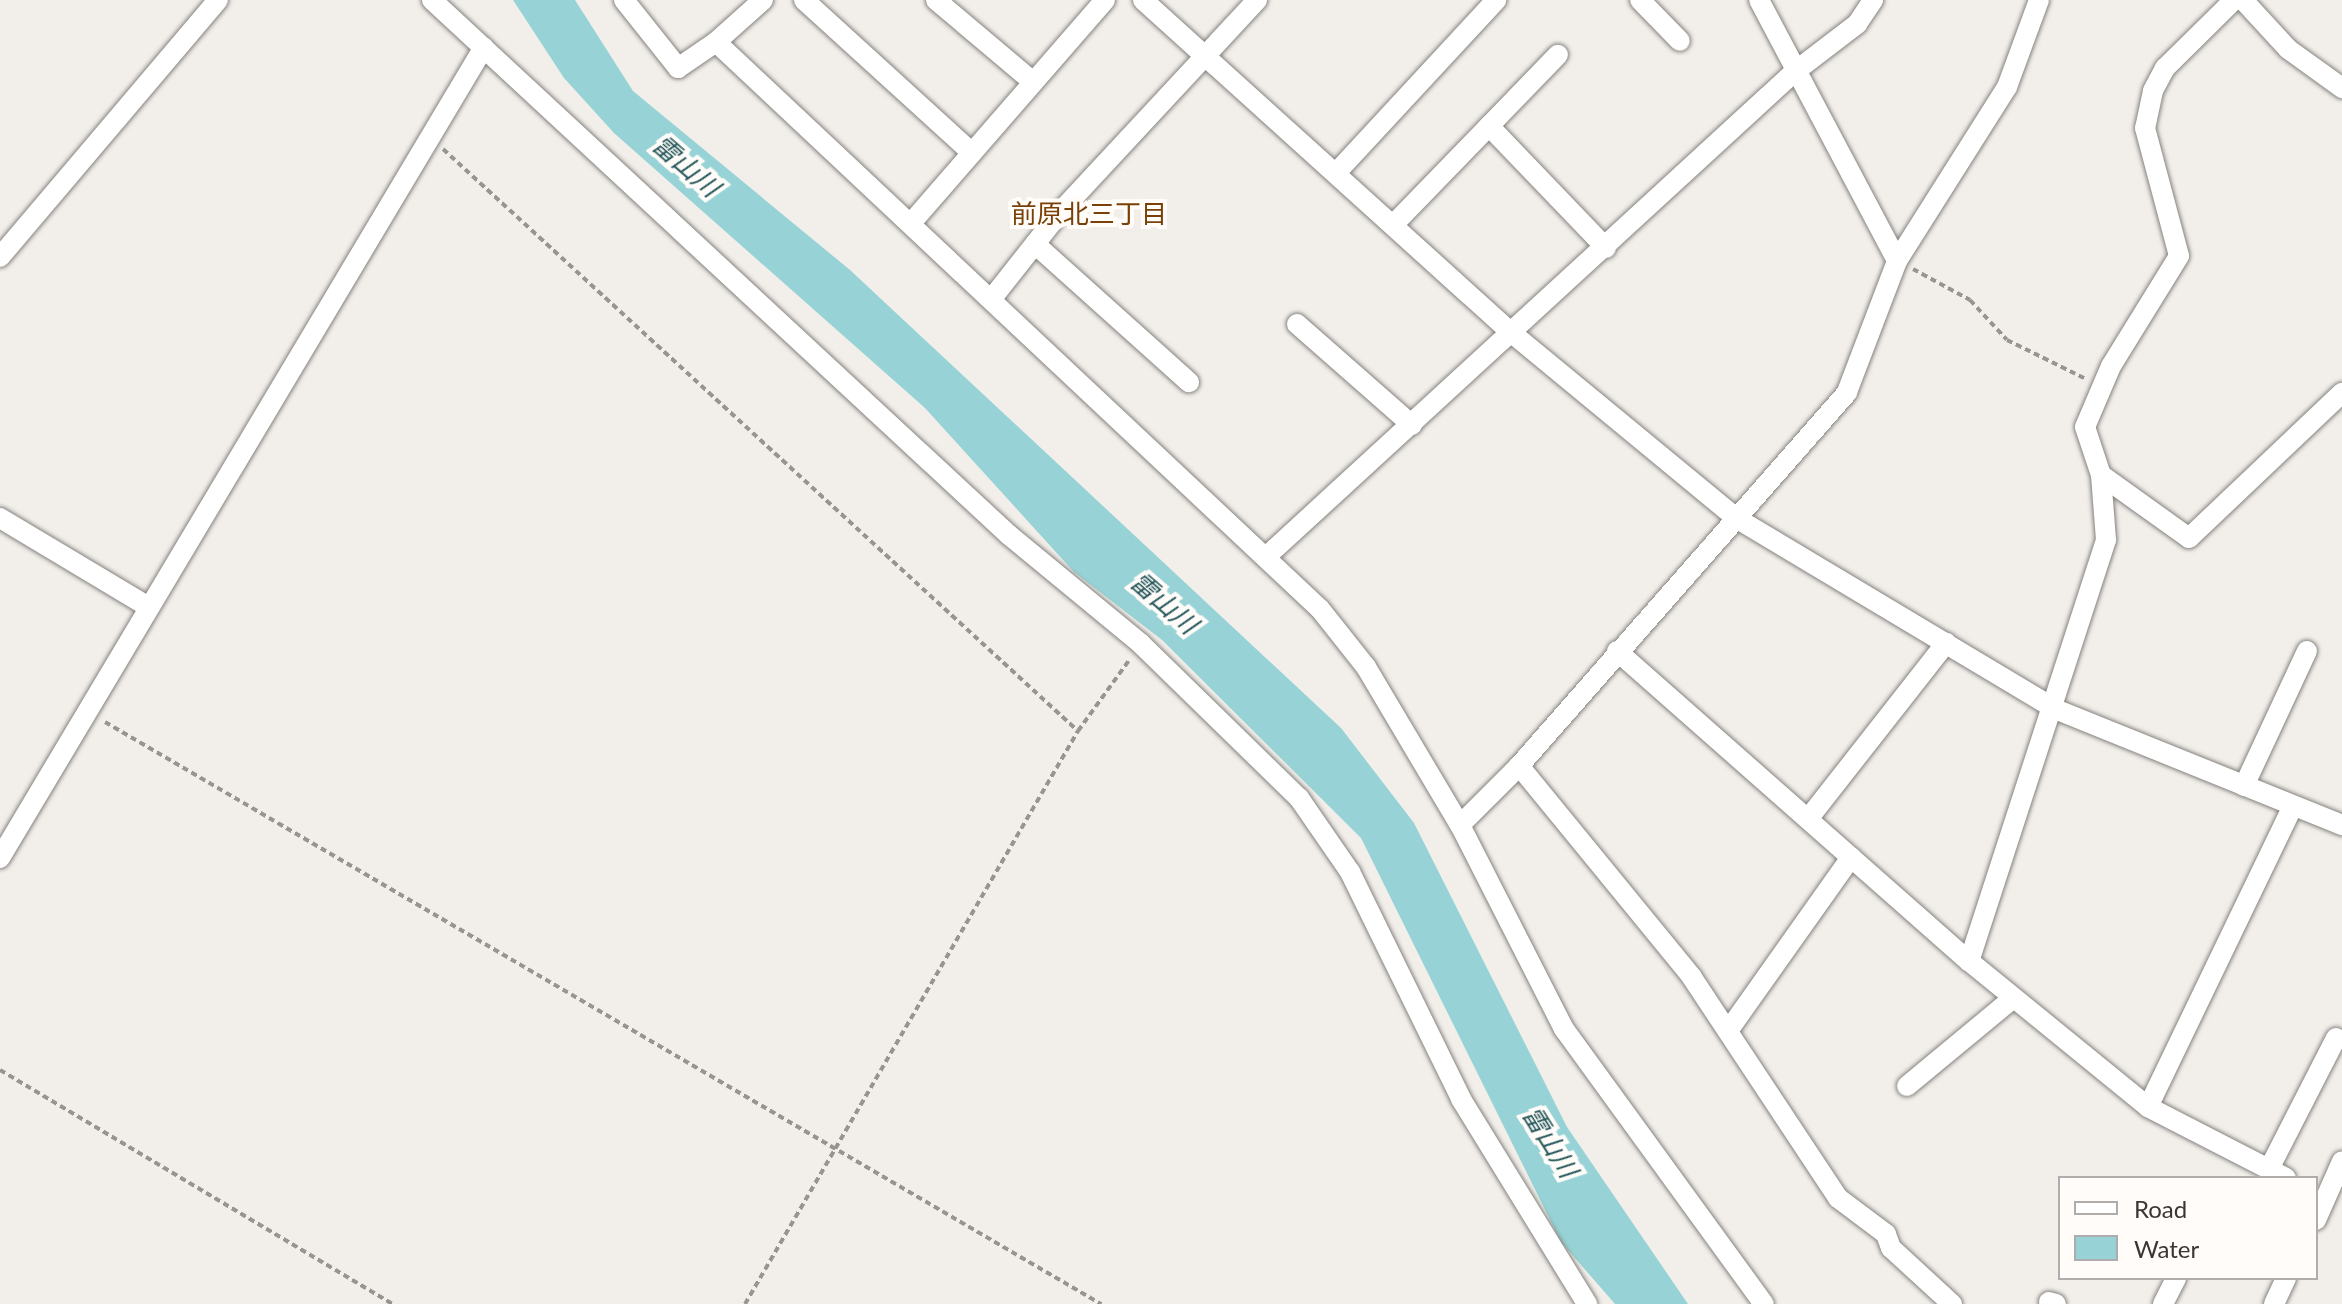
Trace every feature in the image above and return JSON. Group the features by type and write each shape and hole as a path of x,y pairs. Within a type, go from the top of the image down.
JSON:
{"street":[{"path":"0,257 218,0"},
{"path":"432,0 1009,535 1141,644 1316,822 1350,872 1461,1099 1587,1304"},
{"path":"624,0 678,68 716,42 763,0"},
{"path":"804,0 972,153"},
{"path":"936,0 1033,82"},
{"path":"912,222 1105,0"},
{"path":"1143,0 1513,334 1736,518 2055,709 2342,825"},
{"path":"993,297 1035,244 1257,0"},
{"path":"1336,173 1496,0"},
{"path":"1640,0 1680,41"},
{"path":"1759,0 1793,73 1897,261"},
{"path":"1268,555 1513,334 1793,73 1857,24 1873,0"},
{"path":"1460,825 1519,766 1847,392 1897,261 2007,87 2039,0"},
{"path":"1969,961 2055,709 2106,540 2101,475 2085,427 2111,366 2179,256 2145,128 2153,91 2165,68 2234,0"},
{"path":"2243,0 2266,7 2288,49 2342,88"},
{"path":"716,42 1268,555 1366,667 1460,825 1564,1029 1764,1304"},
{"path":"0,858 484,47"},
{"path":"1393,225 1558,55"},
{"path":"1489,126 1606,248"},
{"path":"1035,244 1189,382"},
{"path":"1297,324 1412,425"},
{"path":"2101,475 2189,538 2342,393"},
{"path":"0,518 149,607"},
{"path":"1808,819 1946,643"},
{"path":"1617,651 2011,1000 2148,1107 2268,1169"},
{"path":"2244,786 2307,651"},
{"path":"1519,766 1728,1031 1838,1198 1886,1234 1891,1248 1952,1304"},
{"path":"2148,1107 2293,806"},
{"path":"1728,1031 1851,857"},
{"path":"1907,1086 2011,1000"},
{"path":"2245,1176 2268,1169 2336,1038"},
{"path":"2318,1215 2342,1161"},
{"path":"2163,1304 2175,1280"},
{"path":"2274,1304 2285,1280"}],"path":[{"path":"429,136 1078,731"},
{"path":"1897,261 1970,300 2007,340 2089,380 2085,427"},
{"path":"745,1304 1078,731 1141,644"},
{"path":"87,712 1101,1304"},
{"path":"0,1070 393,1304"}],"water":[{"name":"雷山川","path":"513,0 575,0 633,91 850,270 1341,728 1414,823 1567,1127 1688,1304 1615,1304 1561,1242 1361,838 1162,640 1074,572 925,408 614,133 564,78"}],"district":[{"name":"前原北三丁目","path":"1089,214"}]}
